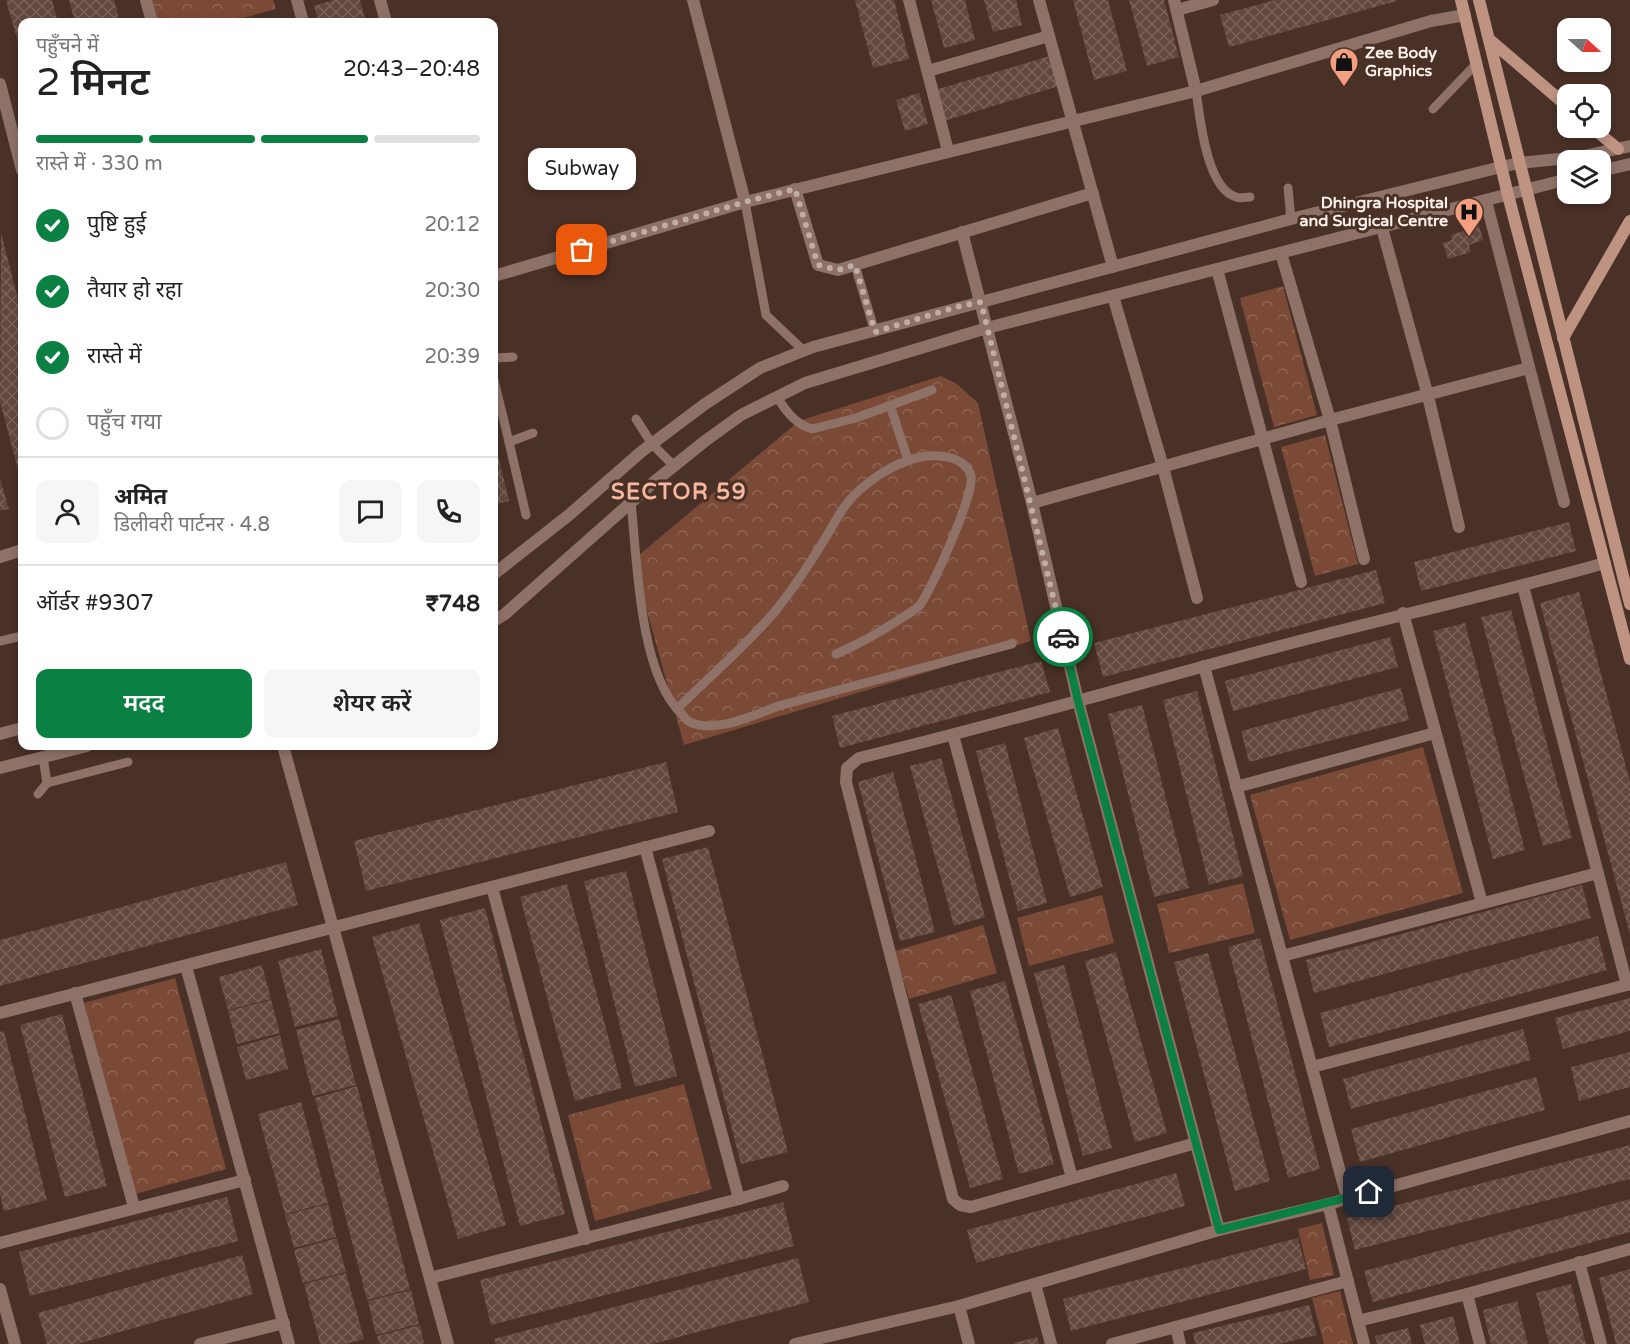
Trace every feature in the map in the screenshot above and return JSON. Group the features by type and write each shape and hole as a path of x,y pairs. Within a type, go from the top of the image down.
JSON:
{"main road":[{"path":"1461,0 1508,195 1630,659"},
{"path":"1479,0 1630,604"},
{"path":"1490,40 1557,98"},
{"path":"1609,138 1624,147"},
{"path":"1563,338 1630,221"}],"street":[{"path":"146,0 151,18"},
{"path":"297,0 302,18"},
{"path":"380,0 385,18"},
{"path":"693,0 745,202"},
{"path":"909,0 948,151"},
{"path":"1040,0 1113,267"},
{"path":"1196,91 1175,5 1213,0"},
{"path":"498,275 745,202 1196,91 1431,21 1465,15"},
{"path":"928,72 1049,36"},
{"path":"0,84 18,154"},
{"path":"498,571 569,515 652,444 705,404 760,368 804,351 960,306 1291,219 1519,163 1579,156 1624,147"},
{"path":"1611,168 1630,164"},
{"path":"498,619 674,466 741,415 805,382 987,328 1557,182"},
{"path":"795,189 818,265 838,270 1093,193"},
{"path":"1486,201 1564,502"},
{"path":"1382,228 1428,396 1458,527"},
{"path":"962,232 1032,504 1078,701 1219,1230"},
{"path":"1281,253 1330,420 1364,559"},
{"path":"1217,269 1301,582"},
{"path":"1113,296 1163,467 1197,598"},
{"path":"1032,504 1330,420 1529,368"},
{"path":"0,557 18,551"},
{"path":"1196,1143 971,1207 960,1205 954,1199 846,782 847,768 859,758 953,735 1403,613 1523,586 1605,563"},
{"path":"1312,1067 1629,985 1523,586"},
{"path":"1403,613 1482,903"},
{"path":"1204,666 1347,1198"},
{"path":"0,734 18,729"},
{"path":"1236,787 1435,734"},
{"path":"953,735 1072,1178"},
{"path":"0,768 71,750"},
{"path":"284,750 448,1344"},
{"path":"0,1013 709,831"},
{"path":"645,847 739,1199"},
{"path":"1282,956 1598,873"},
{"path":"492,887 586,1239"},
{"path":"186,966 289,1344"},
{"path":"75,993 134,1208"},
{"path":"795,1344 959,1306 1219,1230 1328,1204 1630,1121"},
{"path":"0,1242 244,1180"},
{"path":"430,1278 783,1186"},
{"path":"1328,1204 1364,1344"},
{"path":"1358,1322 1630,1249"},
{"path":"1579,1262 1601,1344"},
{"path":"1112,1344 1348,1281"},
{"path":"1035,1284 1051,1344"},
{"path":"0,1289 15,1344"},
{"path":"1467,1294 1480,1344"},
{"path":"959,1306 969,1344"},
{"path":"200,1344 284,1323"},
{"path":"1176,1327 1180,1344"}],"lane":[{"path":"1433,109 1477,63"},
{"path":"1196,91 1207,153 1220,185 1237,198 1250,197"},
{"path":"1288,188 1291,219"},
{"path":"745,202 766,315 804,351"},
{"path":"855,265 875,332"},
{"path":"498,358 513,357"},
{"path":"777,397 794,420 812,429 856,418 932,390"},
{"path":"498,397 526,515"},
{"path":"890,405 908,460"},
{"path":"636,419 652,444 674,466"},
{"path":"509,442 533,433"},
{"path":"677,709 777,609 807,567 844,507 855,494 908,460 930,455 956,460 963,465 971,478 967,498 933,582 917,608 867,640 836,654"},
{"path":"631,502 639,585 650,655 662,688 690,722 712,726 740,720 778,706 1012,644"},
{"path":"0,641 18,637"},
{"path":"43,757 47,783"},
{"path":"38,794 47,783 128,762"}],"green space":[{"path":"152,0 273,0 276,9 243,18 157,18"},
{"path":"1283,286 1317,415 1274,427 1240,298"},
{"path":"941,376 957,384 978,403 1031,641 684,745 633,560 799,421"},
{"path":"1325,435 1358,564 1315,576 1281,447"},
{"path":"1423,747 1463,893 1290,940 1250,795"},
{"path":"1243,883 1255,933 1169,953 1157,904"},
{"path":"1102,895 1114,943 1029,966 1017,918"},
{"path":"983,925 997,973 909,999 895,951"},
{"path":"175,978 226,1169 135,1194 84,1003"},
{"path":"684,1084 712,1189 595,1221 568,1115"},
{"path":"1322,1223 1334,1275 1310,1280 1298,1229"},
{"path":"1340,1291 1353,1344 1324,1344 1312,1298"}],"building":[{"path":"6,0 52,0 57,18 18,18 18,42"},
{"path":"69,0 114,0 119,18 74,18"},
{"path":"333,0 360,0 365,18 318,18 314,6"},
{"path":"855,0 894,0 909,59 873,68"},
{"path":"931,0 965,0 975,40 944,48"},
{"path":"984,0 1016,0 1022,25 993,32"},
{"path":"1073,0 1108,0 1127,71 1094,80"},
{"path":"1129,0 1164,0 1179,57 1147,66"},
{"path":"1275,0 1397,1 1229,47 1220,15"},
{"path":"1050,56 1059,86 944,121 935,90"},
{"path":"919,93 928,124 905,131 896,100"},
{"path":"1479,226 1483,240 1469,245 1471,252 1448,259 1443,243 1452,240 1451,235"},
{"path":"1,233 18,299 18,469 0,402"},
{"path":"498,455 509,501 498,504"},
{"path":"0,479 9,509 0,511"},
{"path":"1569,522 1576,551 1421,591 1414,562"},
{"path":"1376,570 1385,603 1103,677 1094,643"},
{"path":"1579,592 1630,782 1630,934 1540,603"},
{"path":"1511,610 1572,838 1543,846 1481,617"},
{"path":"1465,623 1525,850 1493,859 1433,631"},
{"path":"1390,637 1398,667 1233,711 1225,681"},
{"path":"1041,661 1050,692 840,748 832,716"},
{"path":"1401,688 1409,720 1249,762 1241,731"},
{"path":"1197,691 1243,876 1209,885 1163,700"},
{"path":"1142,705 1189,888 1154,897 1108,714"},
{"path":"1058,728 1103,887 1070,897 1024,738"},
{"path":"1005,743 1047,903 1018,911 976,751"},
{"path":"941,758 985,917 954,926 910,766"},
{"path":"666,762 678,812 366,891 354,841"},
{"path":"893,772 935,932 900,941 858,782"},
{"path":"708,847 788,1152 741,1164 662,859"},
{"path":"286,862 298,905 0,986 0,940"},
{"path":"626,871 677,1076 635,1087 584,881"},
{"path":"567,884 622,1088 575,1101 520,897"},
{"path":"1582,885 1591,918 1314,993 1306,960"},
{"path":"485,908 565,1214 520,1226 440,920"},
{"path":"419,923 506,1225 458,1239 372,937"},
{"path":"1598,936 1607,970 1329,1047 1320,1013"},
{"path":"1260,938 1320,1169 1288,1178 1228,947"},
{"path":"321,949 338,1016 295,1027 278,961"},
{"path":"1116,952 1167,1133 1135,1142 1085,961"},
{"path":"1208,953 1270,1181 1235,1191 1174,962"},
{"path":"262,965 271,999 228,1010 219,977"},
{"path":"1064,965 1112,1148 1083,1156 1034,973"},
{"path":"1005,981 1054,1164 1019,1174 970,991"},
{"path":"951,995 1003,1179 970,1188 918,1004"},
{"path":"1630,998 1630,1031 1563,1049 1555,1018"},
{"path":"271,1000 280,1033 237,1044 228,1011"},
{"path":"62,1014 107,1186 65,1197 20,1025"},
{"path":"339,1019 356,1085 313,1096 296,1030"},
{"path":"1523,1029 1531,1060 1351,1109 1343,1079"},
{"path":"4,1031 47,1200 4,1211 0,1194 0,1032"},
{"path":"280,1035 288,1069 246,1080 237,1047"},
{"path":"1630,1052 1630,1087 1579,1101 1571,1067"},
{"path":"1536,1077 1545,1110 1360,1162 1351,1129"},
{"path":"357,1086 410,1289 367,1300 315,1098"},
{"path":"301,1102 328,1203 285,1214 258,1114"},
{"path":"1630,1145 1630,1179 1355,1250 1347,1218"},
{"path":"1176,1173 1185,1206 976,1263 967,1230"},
{"path":"227,1197 238,1241 30,1296 19,1252"},
{"path":"1630,1199 1630,1232 1373,1302 1364,1271"},
{"path":"783,1202 794,1246 491,1325 480,1280"},
{"path":"328,1204 336,1237 294,1248 285,1215"},
{"path":"337,1238 346,1272 303,1283 294,1250"},
{"path":"1298,1238 1306,1269 1071,1331 1063,1299"},
{"path":"242,1255 253,1294 78,1344 47,1344 38,1313"},
{"path":"798,1258 809,1302 653,1344 496,1344 494,1339"},
{"path":"1630,1269 1630,1344 1616,1344 1599,1278"},
{"path":"346,1273 364,1339 346,1344 320,1344 304,1284"},
{"path":"1571,1284 1586,1344 1549,1344 1536,1293"},
{"path":"411,1290 419,1324 376,1335 368,1301"},
{"path":"1517,1301 1528,1344 1491,1344 1483,1310"},
{"path":"1309,1305 1317,1335 1279,1344 1195,1344 1193,1333"},
{"path":"1453,1316 1460,1344 1425,1344 1420,1325"},
{"path":"420,1325 424,1344 379,1344 377,1336"},
{"path":"1408,1328 1412,1344 1377,1344 1375,1336"},
{"path":"1037,1337 1039,1344 1014,1344 1014,1343"}],"way so far":[{"path":"582,250 795,189 818,265 838,270 855,265 875,332 960,306 981,302 1063,637"}],"place":[{"name":"Zee Body Graphics","path":"1344,88"},
{"name":"Dhingra Hospital and Surgical Centre","path":"1469,238"},
{"name":"Subway","path":"582,250"}],"district":[{"name":"SECTOR 59","path":"679,492"}],"route":[{"path":"1063,637 1219,1230 1369,1192"}]}
